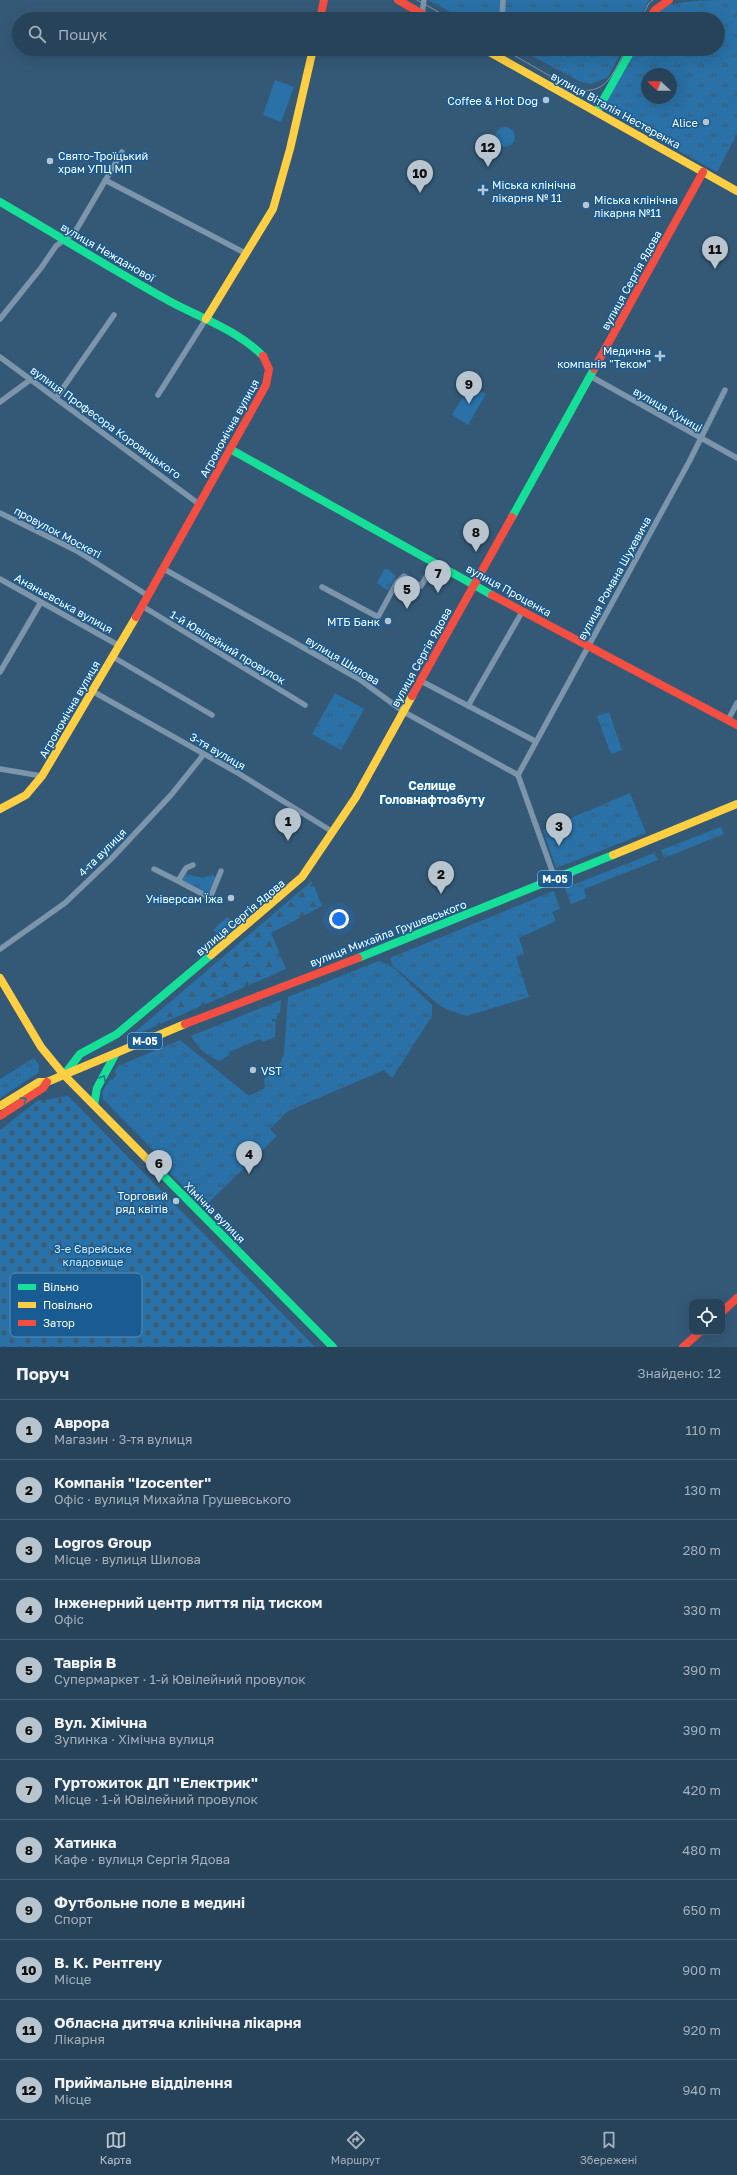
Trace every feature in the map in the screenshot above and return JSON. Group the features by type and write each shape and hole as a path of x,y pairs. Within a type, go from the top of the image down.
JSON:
{"street":[{"path":"321,12 324,0"},
{"path":"398,0 419,12"},
{"path":"422,12 424,0"},
{"path":"502,12 503,0"},
{"path":"653,12 669,0"},
{"path":"158,395 206,319 245,253 264,225 277,198 311,56"},
{"name":"вулиця Віталія Нестеренка","path":"497,56 597,111 737,191"},
{"path":"597,111 628,56"},
{"path":"0,319 41,268 56,246 74,232 122,152"},
{"name":"вулиця Сергія Ядова","path":"64,1075 80,1054 117,1034 291,888 302,877 356,797 703,172"},
{"path":"105,180 245,253"},
{"name":"вулиця Нежданової","path":"0,202 173,303 206,319"},
{"path":"56,398 114,315"},
{"name":"Агрономічна вулиця","path":"0,809 26,795 42,776 113,656 118,644 164,569 269,379 270,366 263,355 251,345 206,319"},
{"name":"вулиця Професора Коровицького","path":"0,357 199,504"},
{"name":"вулиця Куниці","path":"590,376 737,458"},
{"path":"0,402 30,380"},
{"name":"вулиця Романа Шухевича","path":"518,775 535,741 701,439 725,390"},
{"name":"вулиця Проценка","path":"230,448 522,612 737,725"},
{"name":"провулок Москеті","path":"0,513 78,551 147,595"},
{"path":"322,587 378,617 397,582 404,576 421,586 434,562"},
{"name":"вулиця Шилова","path":"164,569 359,679 404,712 518,775"},
{"name":"Ананьєвська вулиця","path":"0,579 118,644"},
{"path":"0,672 41,602"},
{"name":"1-й Ювілейний провулок","path":"142,606 305,705"},
{"path":"468,706 522,612"},
{"path":"113,656 212,715"},
{"path":"421,681 535,741"},
{"name":"3-тя вулиця","path":"92,691 204,754 333,832"},
{"path":"728,720 737,703"},
{"name":"4-та вулиця","path":"0,949 65,903 112,858 160,806 204,754"},
{"path":"0,769 42,776"},
{"path":"518,775 556,879"},
{"name":"вулиця Михайла Грушевського","path":"47,1082 116,1053 556,879 737,804"},
{"path":"178,881 186,868 193,865"},
{"path":"154,868 210,898 221,872"},
{"name":"Хімічна вулиця","path":"0,978 41,1047 64,1075 333,1347"},
{"path":"94,1105 97,1088 116,1053"},
{"name":"М-05","path":"0,1106 39,1082 47,1082"},
{"name":"М-05","path":"0,1116 43,1088 47,1082"},
{"path":"725,1309 737,1298"},
{"path":"683,1347 697,1335"}],"green space":[{"path":"428,0 649,0 643,12 450,12"},
{"path":"737,0 737,134 717,172 606,111 604,106 631,56 725,56 725,12 659,12 669,5 685,2"},
{"path":"532,56 619,56 608,77 591,84 579,81"},
{"path":"275,80 294,87 281,122 263,115"},
{"path":"505,127 512,130 515,137 512,144 505,147 498,144 495,137 498,130"},
{"path":"470,385 486,394 468,425 452,415"},
{"path":"387,569 396,576 387,590 377,583 384,570"},
{"path":"335,693 364,709 341,750 312,734"},
{"path":"609,712 622,750 611,754 597,716"},
{"path":"630,793 646,833 556,868 543,830"},
{"path":"721,827 724,834 664,858 661,850"},
{"path":"654,853 658,860 584,889 586,898 571,904 565,888"},
{"path":"183,873 203,878 212,874 216,878 206,897 181,884 180,879"},
{"path":"312,881 322,906 271,933 286,969 128,1038"},
{"path":"554,891 560,909 552,912 556,921 519,938 524,954 516,957 529,997 467,1016 448,1010 439,1005 392,965 390,958"},
{"path":"227,917 238,924 223,937 213,930"},
{"path":"379,961 392,966 432,1005 432,1016 392,1078 384,1070 288,1111 270,1129 277,1136 204,1207 162,1165 160,1157 103,1099 102,1092 110,1079 113,1080 116,1074 114,1072 118,1066 180,1040 249,1096 265,1088 264,1079 277,1071 284,1053 288,997"},
{"path":"281,1000 280,1012 277,1014 277,1019 272,1019 272,1021 276,1022 275,1037 262,1042 260,1039 229,1052 229,1055 220,1061 203,1051 191,1036"},
{"path":"34,1058 39,1065 39,1072 0,1098 0,1079"},
{"name":"3-е Єврейське кладовище","path":"68,1096 315,1347 0,1347 0,1130 37,1101"}],"tram line":[{"path":"417,0 438,12"},
{"path":"644,12 649,3 653,0"},
{"path":"515,56 571,88 583,90 592,90 600,87 606,82 612,75 622,56"}],"traffic: fast":[{"path":"597,111 628,56"},
{"path":"0,202 149,290 231,332 263,356"},
{"path":"512,517 594,369"},
{"path":"230,449 492,595"},
{"path":"358,958 613,855"},
{"path":"64,1075 80,1054 117,1034 211,955"},
{"path":"94,1105 97,1088 116,1053"},
{"path":"152,1164 333,1347"}],"traffic: slow":[{"path":"206,319 273,209 290,149 311,56"},
{"path":"496,56 737,191"},
{"path":"0,809 26,795 42,776 136,617"},
{"path":"211,955 302,877 356,797 412,696"},
{"path":"613,855 737,804"},
{"path":"0,978 41,1047 64,1075 152,1164"},
{"path":"0,1106 39,1082 47,1082 185,1024"}],"traffic: jam":[{"path":"321,12 324,0"},
{"path":"398,0 419,12"},
{"path":"654,12 669,0"},
{"path":"594,369 703,172"},
{"path":"136,617 266,385 269,369 263,356"},
{"path":"412,696 512,517"},
{"path":"492,595 737,725"},
{"path":"185,1024 358,958"},
{"path":"0,1116 43,1088 47,1082"},
{"path":"725,1309 737,1298"},
{"path":"683,1347 697,1335"}],"place":[{"name":"Coffee & Hot Dog","path":"546,100"},
{"name":"Alice","path":"706,122"},
{"name":"Свято-Троїцький храм УПЦ МП","path":"50,161"},
{"name":"Приймальне відділення","path":"488,167"},
{"name":"Міська клінічна лікарня № 11","path":"483,190"},
{"name":"В. К. Рентгену","path":"420,193"},
{"name":"Міська клінічна лікарня №11","path":"586,205"},
{"name":"Обласна дитяча клінічна лікарня","path":"715,269"},
{"name":"Медична компанія \"Теком\"","path":"660,356"},
{"name":"Футбольне поле в медині","path":"469,404"},
{"name":"Хатинка","path":"476,552"},
{"name":"Гуртожиток ДП \"Електрик\"","path":"438,593"},
{"name":"Таврія В","path":"407,609"},
{"name":"МТБ Банк","path":"388,621"},
{"name":"Аврора","path":"288,841"},
{"name":"Logros Group","path":"559,846"},
{"name":"Компанія \"Izocenter\"","path":"441,894"},
{"name":"Універсам Їжа","path":"231,898"},
{"name":"VST","path":"253,1070"},
{"name":"Інженерний центр лиття під тиском","path":"249,1174"},
{"name":"Вул. Хімічна","path":"159,1183"},
{"name":"Торговий ряд квітів","path":"176,1201"}],"district":[{"name":"Селище Головнафтозбуту","path":"432,792"}]}
